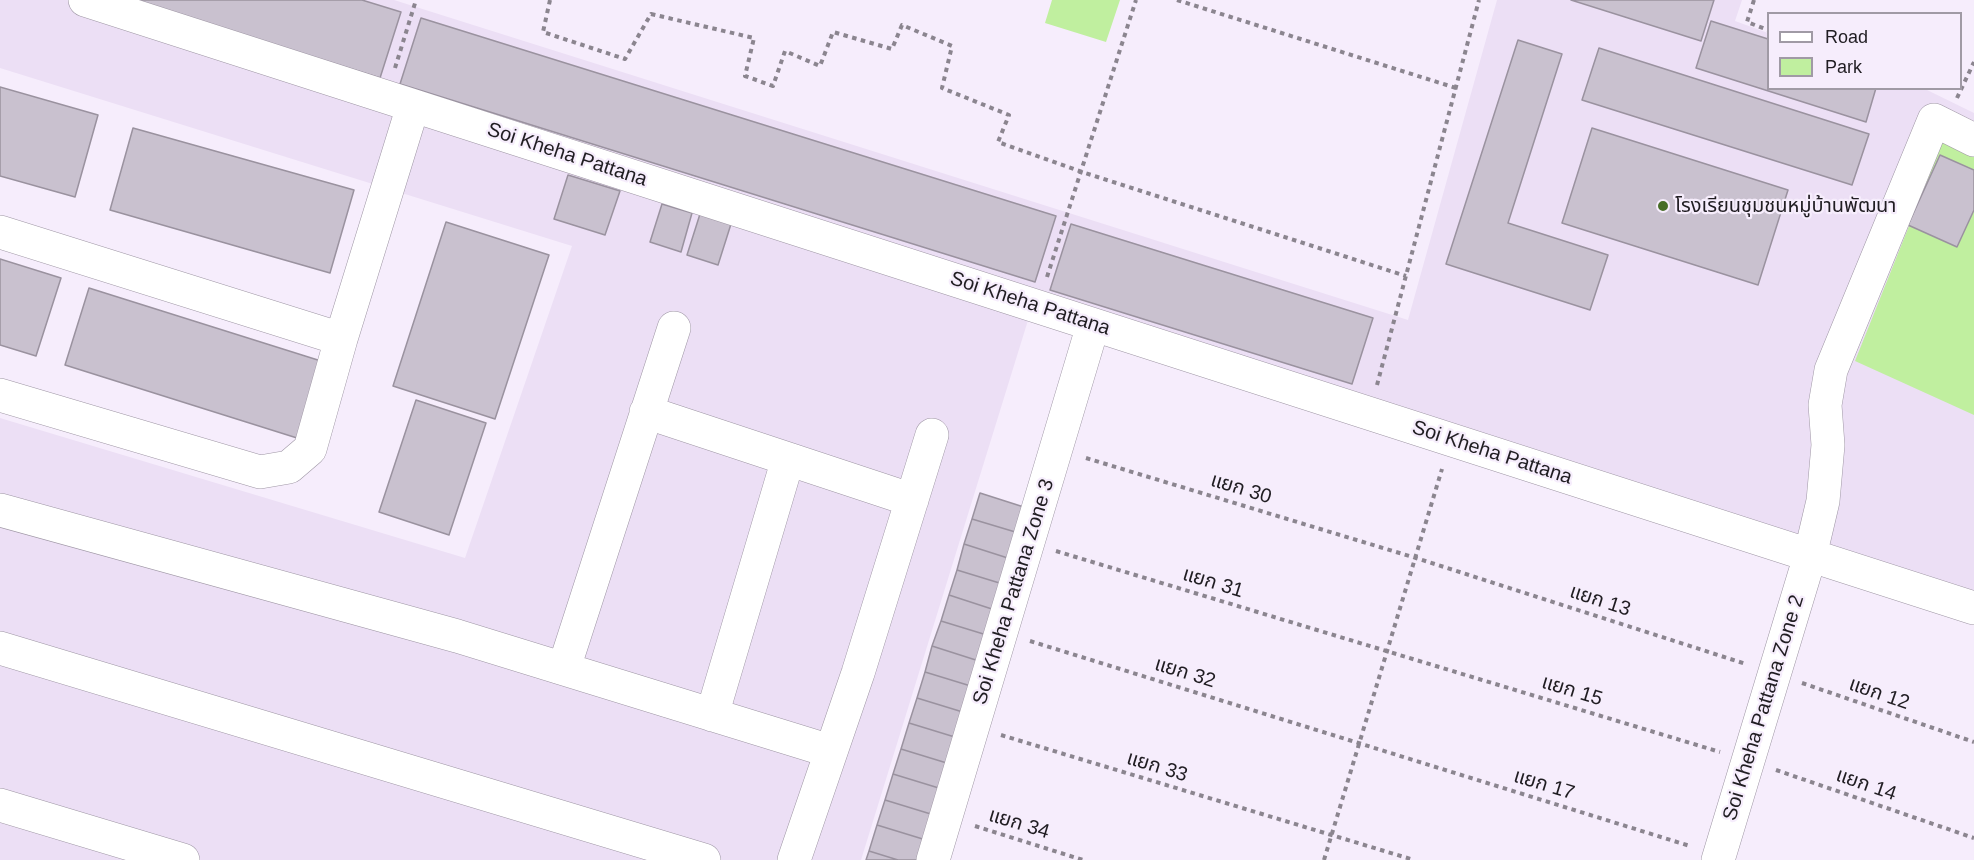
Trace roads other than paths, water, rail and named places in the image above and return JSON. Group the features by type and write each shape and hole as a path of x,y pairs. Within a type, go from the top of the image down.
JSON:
{"street":[{"name":"Soi Kheha Pattana","path":"85,0 1974,608"},
{"path":"0,395 260,472 289,467 310,449 341,339 400,101"},
{"name":"Soi Kheha Pattana Zone 2","path":"1718,857 1810,556 1823,501 1828,445 1825,405 1831,370 1934,120 1974,140"},
{"path":"0,232 341,339"},
{"name":"Soi Kheha Pattana Zone 3","path":"933,860 1093,325"},
{"path":"564,668 674,328"},
{"path":"646,412 912,500"},
{"path":"794,860 858,673 932,435"},
{"path":"712,715 788,459"},
{"path":"0,510 457,636 830,751"},
{"path":"0,648 704,860"},
{"path":"0,805 183,860"}],"place":[{"name":"โรงเรียนชุมชนหมู่บ้านพัฒนา","path":"1663,206"}]}
